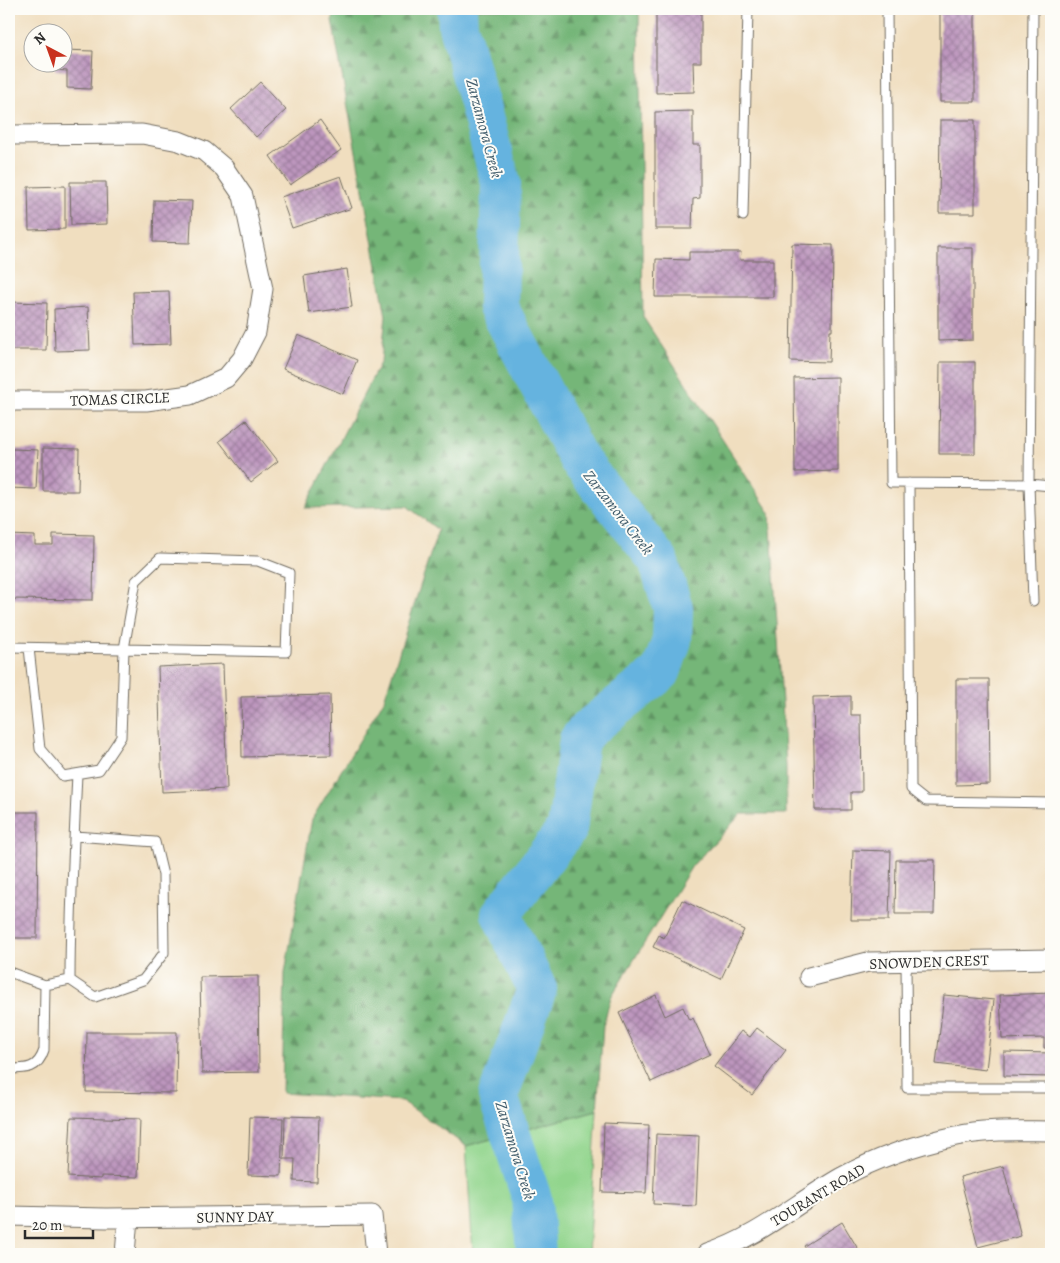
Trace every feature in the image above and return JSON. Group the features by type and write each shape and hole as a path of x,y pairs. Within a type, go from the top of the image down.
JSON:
{"street":[{"name":"TOMAS CIRCLE","path":"9,135 142,134 179,141 204,151 224,168 243,196 263,289 256,332 242,360 226,378 190,395 146,400 9,401"},
{"name":"SNOWDEN CREST","path":"809,977 868,962 1051,959"},
{"name":"TOURANT ROAD","path":"707,1254 757,1233 842,1177 886,1156 957,1136 1003,1131 1051,1131"},
{"name":"SUNNY DAY","path":"9,1216 128,1218 372,1215 376,1254"},
{"path":"125,1254 128,1218"}],"lane":[{"path":"743,216 748,9"},
{"path":"887,9 891,483 1029,484 1051,486"},
{"path":"1033,9 1029,484 1033,601"},
{"path":"910,483 911,789 926,801 1051,803"},
{"path":"9,647 29,648 124,649 286,652 289,573 258,561 160,558 136,581 124,649 121,737 99,770 63,776 40,749 29,648"},
{"path":"70,980 70,918 75,836 76,774"},
{"path":"9,972 45,985 70,980 95,997 143,980 164,953 163,875 155,842 75,836"},
{"path":"906,961 907,1088 1051,1088"},
{"path":"9,1069 24,1069 35,1066 41,1059 44,1050 45,985"}],"green space":[{"path":"339,9 639,9 643,317 770,513 786,766 786,814 741,814 692,866 611,997 603,1026 597,1110 466,1146 402,1101 282,1093 285,972 312,819 384,700 438,530 407,506 305,508 381,361 386,316 332,20"},
{"path":"597,1110 588,1254 473,1254 466,1146"}],"building":[{"path":"656,9 701,9 701,62 693,62 694,92 656,93"},
{"path":"940,9 975,9 975,102 940,102"},
{"path":"72,50 93,51 91,89 67,88 67,72 72,72"},
{"path":"260,82 286,110 256,137 231,109"},
{"path":"693,111 693,145 700,145 700,198 693,199 692,229 655,229 655,112"},
{"path":"320,120 341,150 290,185 270,156"},
{"path":"940,120 975,120 975,213 939,213"},
{"path":"341,176 352,208 292,228 281,197"},
{"path":"70,182 106,182 107,224 71,225"},
{"path":"65,186 65,229 29,230 28,187"},
{"path":"154,200 192,201 190,243 153,242"},
{"path":"792,244 833,245 832,331 830,331 829,362 790,361"},
{"path":"938,248 973,248 973,340 938,341"},
{"path":"689,252 741,252 740,260 773,260 773,297 655,297 656,259 689,260"},
{"path":"347,269 352,307 309,313 304,276"},
{"path":"169,291 171,344 135,345 133,292"},
{"path":"10,302 47,303 46,350 9,350"},
{"path":"88,307 90,350 55,351 54,309"},
{"path":"298,335 357,360 343,394 283,369"},
{"path":"940,362 975,362 975,454 939,454"},
{"path":"838,377 838,471 795,472 794,378"},
{"path":"246,420 278,461 251,482 219,441"},
{"path":"43,448 79,449 78,491 43,491"},
{"path":"12,449 38,450 36,489 9,488 9,461 12,461"},
{"path":"53,534 94,535 93,600 9,599 9,535 35,536 35,545 53,545"},
{"path":"223,664 227,789 162,792 158,667"},
{"path":"956,679 989,679 990,784 956,785"},
{"path":"330,695 331,755 242,757 241,697"},
{"path":"851,696 851,715 861,715 862,792 851,792 851,810 815,810 813,697"},
{"path":"9,812 38,812 37,938 9,938"},
{"path":"853,850 891,851 889,920 851,920"},
{"path":"896,860 935,860 934,914 895,914"},
{"path":"682,900 744,930 721,979 653,947 659,935 664,938"},
{"path":"258,976 259,1072 202,1073 200,977"},
{"path":"1051,993 1051,1048 1044,1048 1044,1038 1002,1039 1000,995"},
{"path":"656,995 665,1016 683,1007 689,1020 693,1018 710,1054 651,1082 619,1013"},
{"path":"944,995 994,1000 986,1070 936,1064"},
{"path":"757,1028 786,1050 752,1095 714,1066 741,1031 750,1037"},
{"path":"87,1032 177,1032 176,1093 86,1092"},
{"path":"1004,1052 1051,1053 1051,1077 1004,1076"},
{"path":"285,1116 319,1117 317,1182 294,1181 295,1159 284,1159"},
{"path":"71,1117 140,1119 138,1177 101,1176 101,1179 68,1177"},
{"path":"250,1117 283,1118 281,1176 248,1175"},
{"path":"604,1123 649,1125 646,1193 602,1192"},
{"path":"656,1134 699,1136 696,1206 653,1204"},
{"path":"1003,1166 1021,1236 978,1247 960,1177"},
{"path":"842,1222 861,1254 809,1254 804,1246"}],"waterway":[{"name":"Zarzamora Creek","path":"457,9 458,26 501,183 498,307 579,460 658,560 673,608 672,640 661,672 588,729 579,740 567,829 501,914 537,989 498,1096 532,1199 536,1254"}]}
